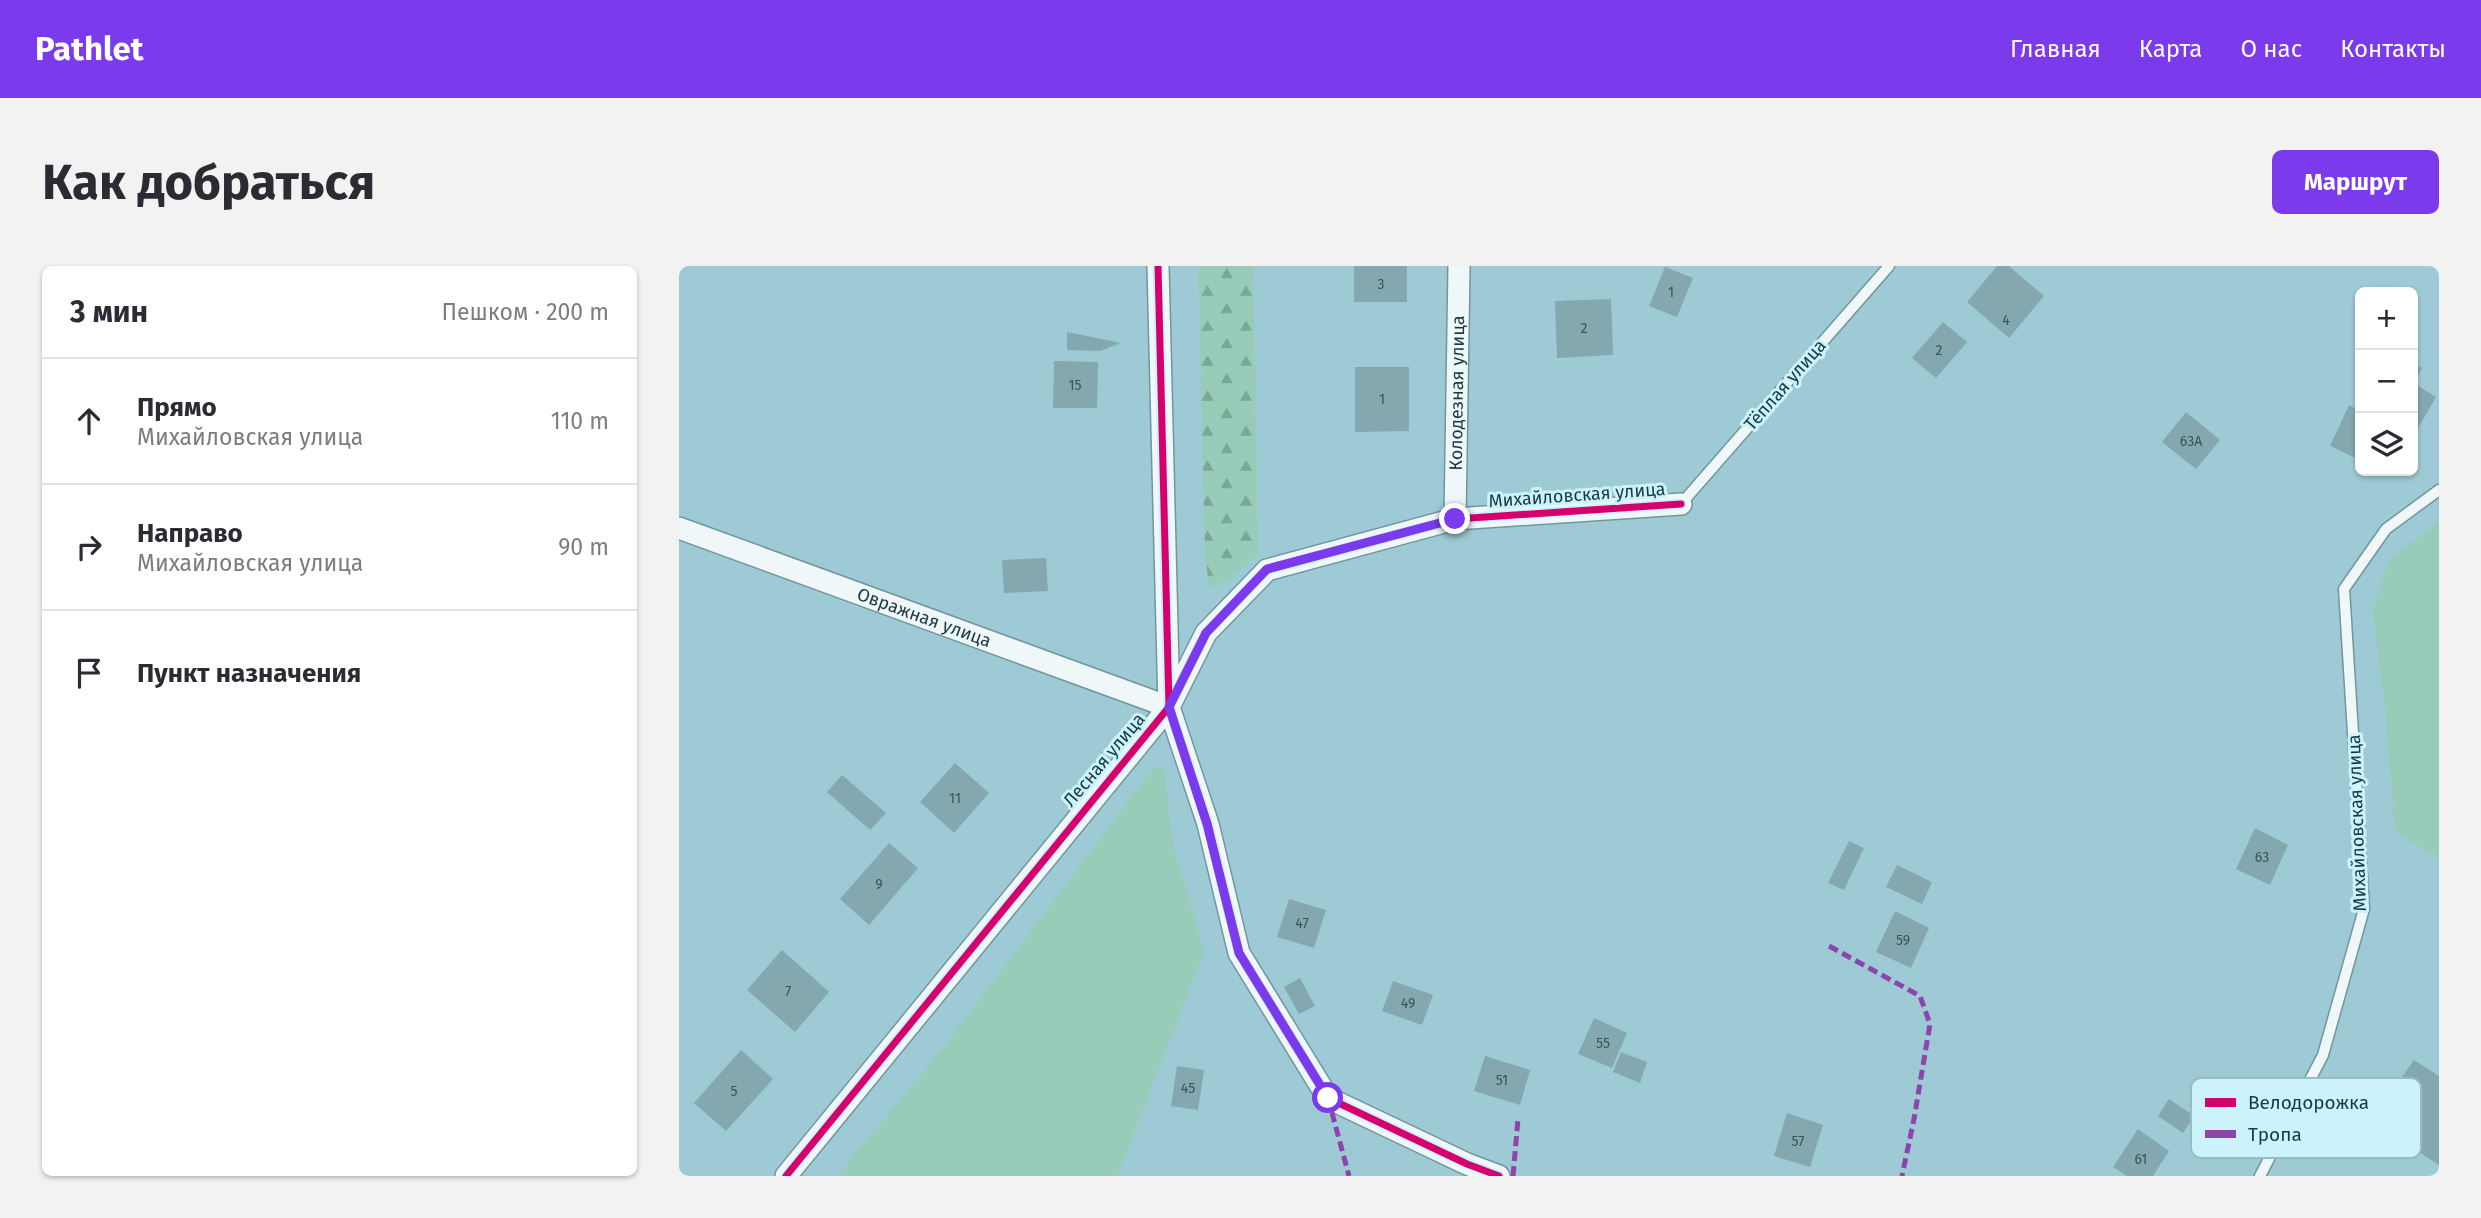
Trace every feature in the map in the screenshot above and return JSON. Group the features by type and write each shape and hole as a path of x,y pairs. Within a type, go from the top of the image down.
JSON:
{"street":[{"name":"Лесная улица","path":"786,1176 998,913 1169,707 1159,266"},
{"name":"Колодезная улица","path":"1455,519 1459,266"},
{"name":"Михайловская улица","path":"1169,707 1206,633 1267,569 1455,519 1681,504"},
{"name":"Овражная улица","path":"679,528 1169,707"},
{"path":"1169,707 1207,824 1239,953 1328,1098 1464,1170 1499,1176"}],"lane":[{"name":"Тёплая улица","path":"1681,504 1889,266"},
{"name":"Михайловская улица","path":"2311,1078 2323,1055 2364,909 2344,589 2386,529 2439,490"},
{"name":"Михайловская улица","path":"2260,1176 2269,1158"}],"green space":[{"path":"1198,266 1253,266 1258,554 1229,580 1209,587 1205,552"},
{"path":"2439,522 2439,859 2395,831 2386,719 2373,610 2389,560"},
{"path":"1156,765 1164,771 1172,842 1204,952 1117,1176 837,1176 939,1053"}],"building":[{"path":"1354,266 1407,266 1407,302 1354,302"},
{"path":"1997,266 2009,266 2044,296 2009,338 1967,302"},
{"path":"1665,267 1693,278 1677,317 1649,306"},
{"path":"1611,299 1613,355 1557,358 1555,301"},
{"path":"1943,322 1967,342 1936,378 1912,358"},
{"path":"1067,332 1121,343 1100,351 1067,350"},
{"path":"1054,361 1098,362 1097,408 1053,408"},
{"path":"1355,367 1409,367 1409,431 1355,432"},
{"path":"2418,386 2436,397 2418,428"},
{"path":"2349,405 2355,408 2355,458 2330,446"},
{"path":"2186,412 2220,440 2196,469 2162,442"},
{"path":"1046,558 1048,591 1004,593 1002,560"},
{"path":"955,763 989,793 954,833 920,802"},
{"path":"842,775 886,813 870,830 827,792"},
{"path":"2255,828 2288,845 2270,885 2236,869"},
{"path":"1849,841 1864,848 1844,890 1828,883"},
{"path":"889,843 918,868 869,925 840,899"},
{"path":"1897,865 1932,882 1922,904 1886,887"},
{"path":"1289,899 1326,910 1314,948 1277,937"},
{"path":"1895,911 1929,928 1911,968 1876,952"},
{"path":"782,950 829,992 795,1032 747,990"},
{"path":"1300,978 1315,1006 1299,1014 1284,987"},
{"path":"1393,981 1433,995 1422,1025 1382,1011"},
{"path":"1594,1018 1627,1033 1612,1068 1578,1054"},
{"path":"741,1050 773,1079 726,1131 694,1103"},
{"path":"1621,1052 1647,1062 1640,1083 1613,1072"},
{"path":"1485,1056 1530,1070 1520,1105 1474,1091"},
{"path":"2414,1060 2439,1076 2439,1165 2421,1153 2421,1078 2402,1077"},
{"path":"1177,1066 1204,1070 1198,1110 1171,1106"},
{"path":"2169,1099 2191,1114 2191,1121 2183,1133 2158,1116"},
{"path":"1787,1113 1823,1125 1810,1167 1774,1156"},
{"path":"2138,1129 2169,1151 2153,1176 2127,1176 2113,1167"}],"marked path":[{"path":"1829,946 1920,996 1930,1024 1902,1176"},
{"path":"1328,1098 1349,1176"},
{"path":"1513,1176 1518,1119"}],"cycle path":[{"path":"1158,266 1169,707 1208,824 1239,953 1328,1098 1467,1164 1499,1176"},
{"path":"786,1176 1169,707 1206,633 1267,570 1455,519 1681,504"}],"route":[{"path":"1328,1098 1239,953 1207,824 1169,707 1206,633 1267,569 1455,519"}]}
